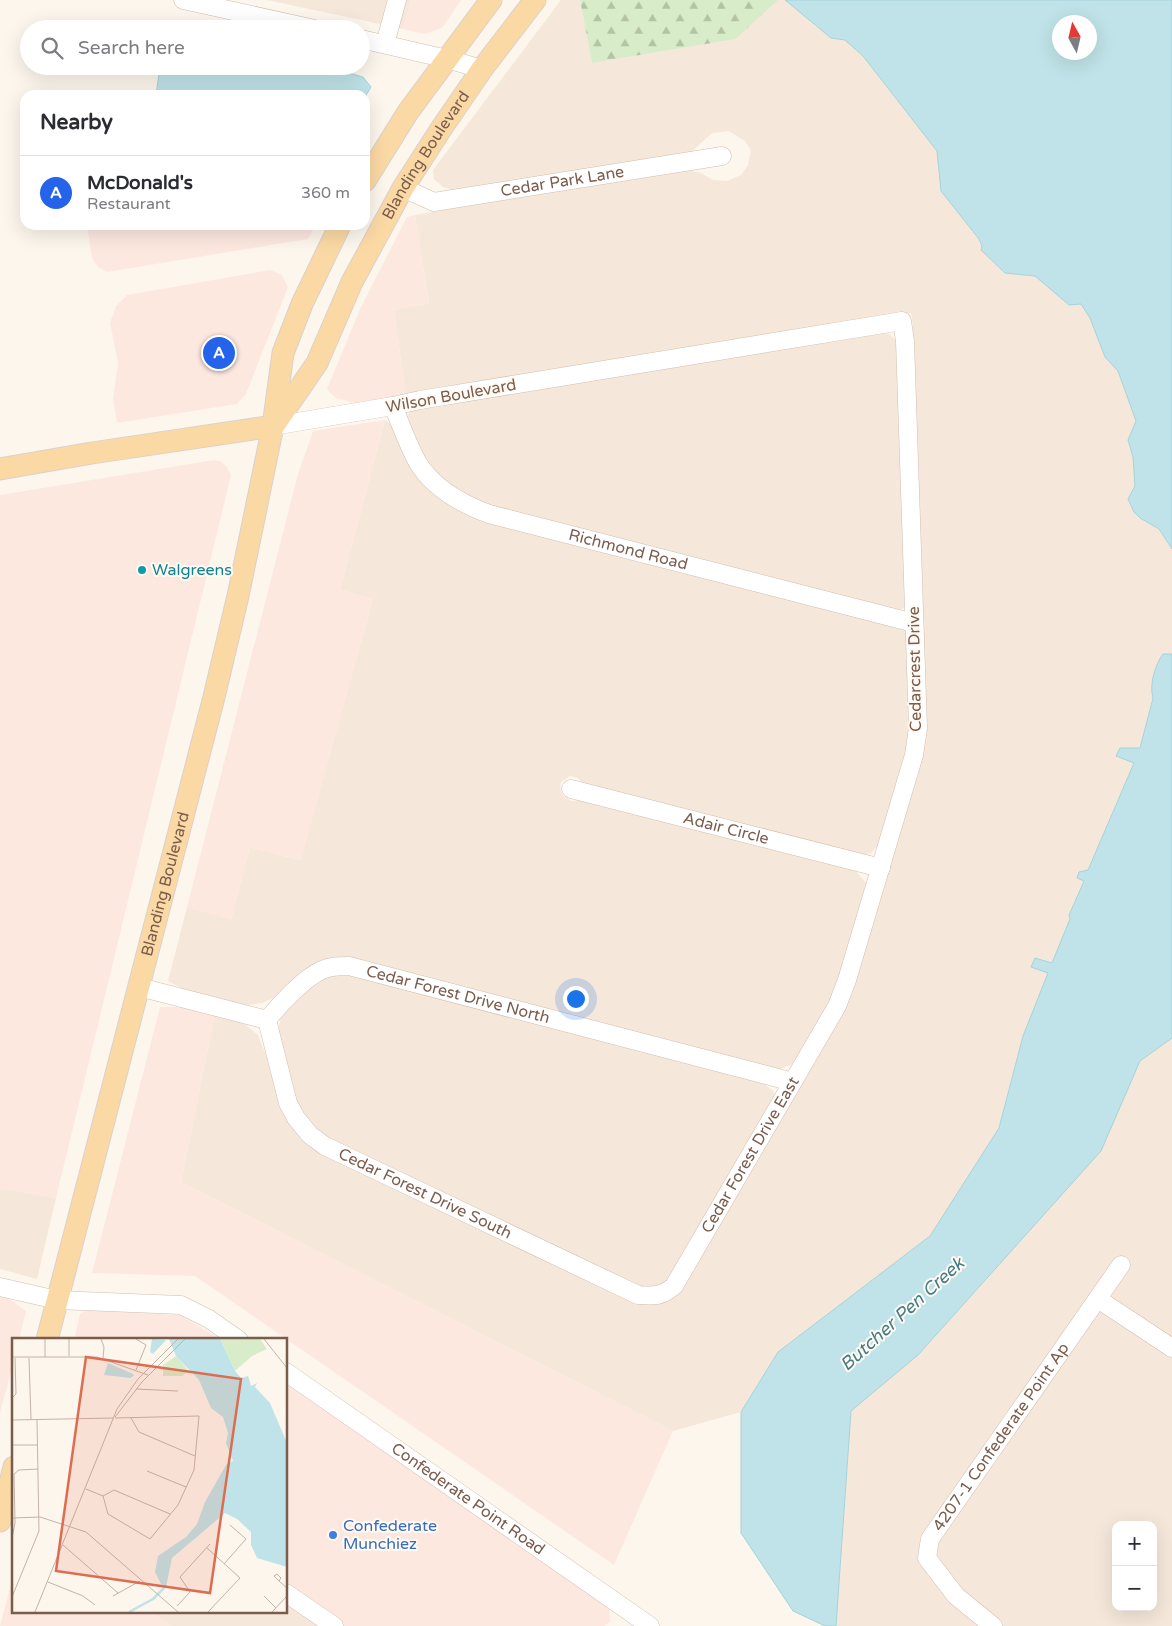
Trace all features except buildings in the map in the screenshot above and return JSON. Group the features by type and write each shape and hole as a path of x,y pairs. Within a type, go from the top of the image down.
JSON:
{"main road":[{"path":"370,173 408,112 491,0"},
{"name":"Blanding Boulevard","path":"274,426 316,363 352,282 403,188 482,69 535,0"},
{"name":"Blanding Boulevard","path":"48,1338 214,697 238,596 274,426 283,353 302,304 338,230"},
{"name":"Wilson Boulevard","path":"0,469 92,453 274,426"},
{"path":"0,1521 12,1475"}],"street":[{"path":"183,0 274,20"},
{"path":"386,44 397,0"},
{"path":"370,41 482,69"},
{"name":"Cedar Park Lane","path":"403,188 434,202 722,156"},
{"name":"Wilson Boulevard","path":"274,426 420,400 902,321"},
{"name":"Cedarcrest Drive","path":"837,1006 847,980 914,755 918,728 905,341 902,321"},
{"name":"Richmond Road","path":"393,406 418,463 431,479 451,496 468,506 489,514 914,623"},
{"name":"Adair Circle","path":"571,789 881,868"},
{"name":"Cedar Forest Drive North","path":"267,1020 280,1004 312,976 322,970 335,966 349,966 793,1082"},
{"path":"140,987 267,1020"},
{"name":"Cedar Forest Drive East","path":"655,1296 667,1292 674,1286 837,1006"},
{"name":"Cedar Forest Drive South","path":"267,1020 288,1103 296,1118 310,1135 325,1146 638,1295 655,1296"},
{"name":"4207-1 Confederate Point Ap","path":"993,1626 956,1596 927,1558 930,1540 1121,1266"},
{"path":"0,1287 58,1300 181,1305 209,1319 236,1338"},
{"path":"1098,1299 1172,1348"},
{"name":"Confederate Point Road","path":"288,1373 636,1623"},
{"path":"288,1594 334,1626"}],"shaded area":[{"path":"267,0 411,0 403,29 370,22 370,20 361,20"},
{"path":"411,0 461,0 442,28 425,34 403,29"},
{"path":"561,0 580,0 592,63 736,39 778,0 785,0 831,38 845,40 863,56 937,151 941,191 979,239 982,246 1005,273 1035,276 1069,305 1081,304 1090,318 1105,357 1118,371 1136,421 1128,440 1133,457 1140,518 1159,529 1172,549 1172,654 1163,654 1140,749 1120,748 1117,757 1134,762 1069,914 1070,919 1052,964 1035,958 1048,973 1023,1036 999,1128 930,1236 778,1352 741,1412 673,1431 181,1182 215,1013 242,1022 258,1035 269,1063 276,1091 291,1126 323,1153 625,1298 679,1292 852,995 924,747 909,333 913,326 911,313 406,396 394,310 429,303 415,215 681,169 701,173 713,180 727,181 741,175 748,165 751,150 745,141 729,131 712,133 691,152 459,192 443,187 434,179 433,170"},
{"path":"415,215 429,304 394,310 406,396 355,403 336,398 327,389 361,307 407,217"},
{"path":"88,230 313,230 308,239 107,272 98,267 92,258"},
{"path":"270,270 282,275 288,287 246,394 237,404 117,423 113,399 118,363 110,323 116,306 127,295"},
{"path":"884,330 898,342 908,603 902,609 890,610 490,508 458,492 436,475 413,439 406,417 413,408"},
{"path":"385,420 395,427 431,489 904,627 909,631 911,731 880,844 871,853 863,855 582,783 578,778 570,776 561,782 560,789 563,796 571,801 581,800 856,871 866,883 835,998 798,1062 780,1069 349,959 262,1003 241,1006 193,994 168,981 187,907 231,919 250,847 300,860 373,599 340,590"},
{"path":"385,420 340,590 373,599 301,860 250,847 231,920 187,907 298,474 313,431"},
{"path":"214,460 222,462 231,475 56,1198 0,1188 0,495"},
{"path":"349,974 760,1080 774,1092 775,1103 664,1285 642,1289 327,1139 305,1122 290,1091 277,1035 282,1013 315,982 331,975"},
{"path":"160,1007 188,1007 215,1013 181,1182 673,1431 614,1565 288,1340 288,1338 285,1338 195,1276 92,1273"},
{"path":"1172,1038 1172,1626 836,1626 851,1411 918,1355 1100,1151 1140,1061"},
{"path":"0,1188 56,1198 37,1279 0,1269"},
{"path":"0,1294 26,1311 19,1338 12,1338 12,1368 0,1413"},
{"path":"88,1310 180,1315 219,1338 74,1338 80,1314"},
{"path":"288,1383 609,1608 610,1622 604,1626 344,1626 288,1586"},
{"path":"12,1580 12,1614 155,1614 171,1626 0,1626"},
{"path":"288,1604 319,1626 171,1626 155,1614 288,1614"}],"green space":[{"path":"580,0 778,0 736,39 592,63"}],"water":[{"path":"785,0 1172,0 1172,549 1159,529 1140,518 1134,512 1128,499 1135,486 1133,457 1128,440 1136,421 1118,371 1105,357 1090,318 1081,304 1069,305 1035,276 1005,273 981,250 982,246 979,239 941,191 937,151 863,56 845,40 831,38"},
{"path":"159,75 356,75 363,77 371,87 369,90 157,90"},
{"name":"Butcher Pen Creek","path":"1163,654 1172,654 1172,1038 1140,1061 1101,1151 918,1355 851,1411 836,1626 825,1626 793,1611 741,1533 741,1412 778,1352 930,1236 999,1128 1023,1036 1048,973 1031,967 1035,958 1052,963 1070,919 1069,915 1084,881 1077,878 1079,872 1088,870 1134,763 1116,756 1120,748 1140,748 1153,698 1154,675"}],"place":[{"name":"McDonald's","path":"219,353"},
{"name":"Walgreens","path":"142,570"},
{"name":"Confederate Munchiez","path":"333,1535"}]}
